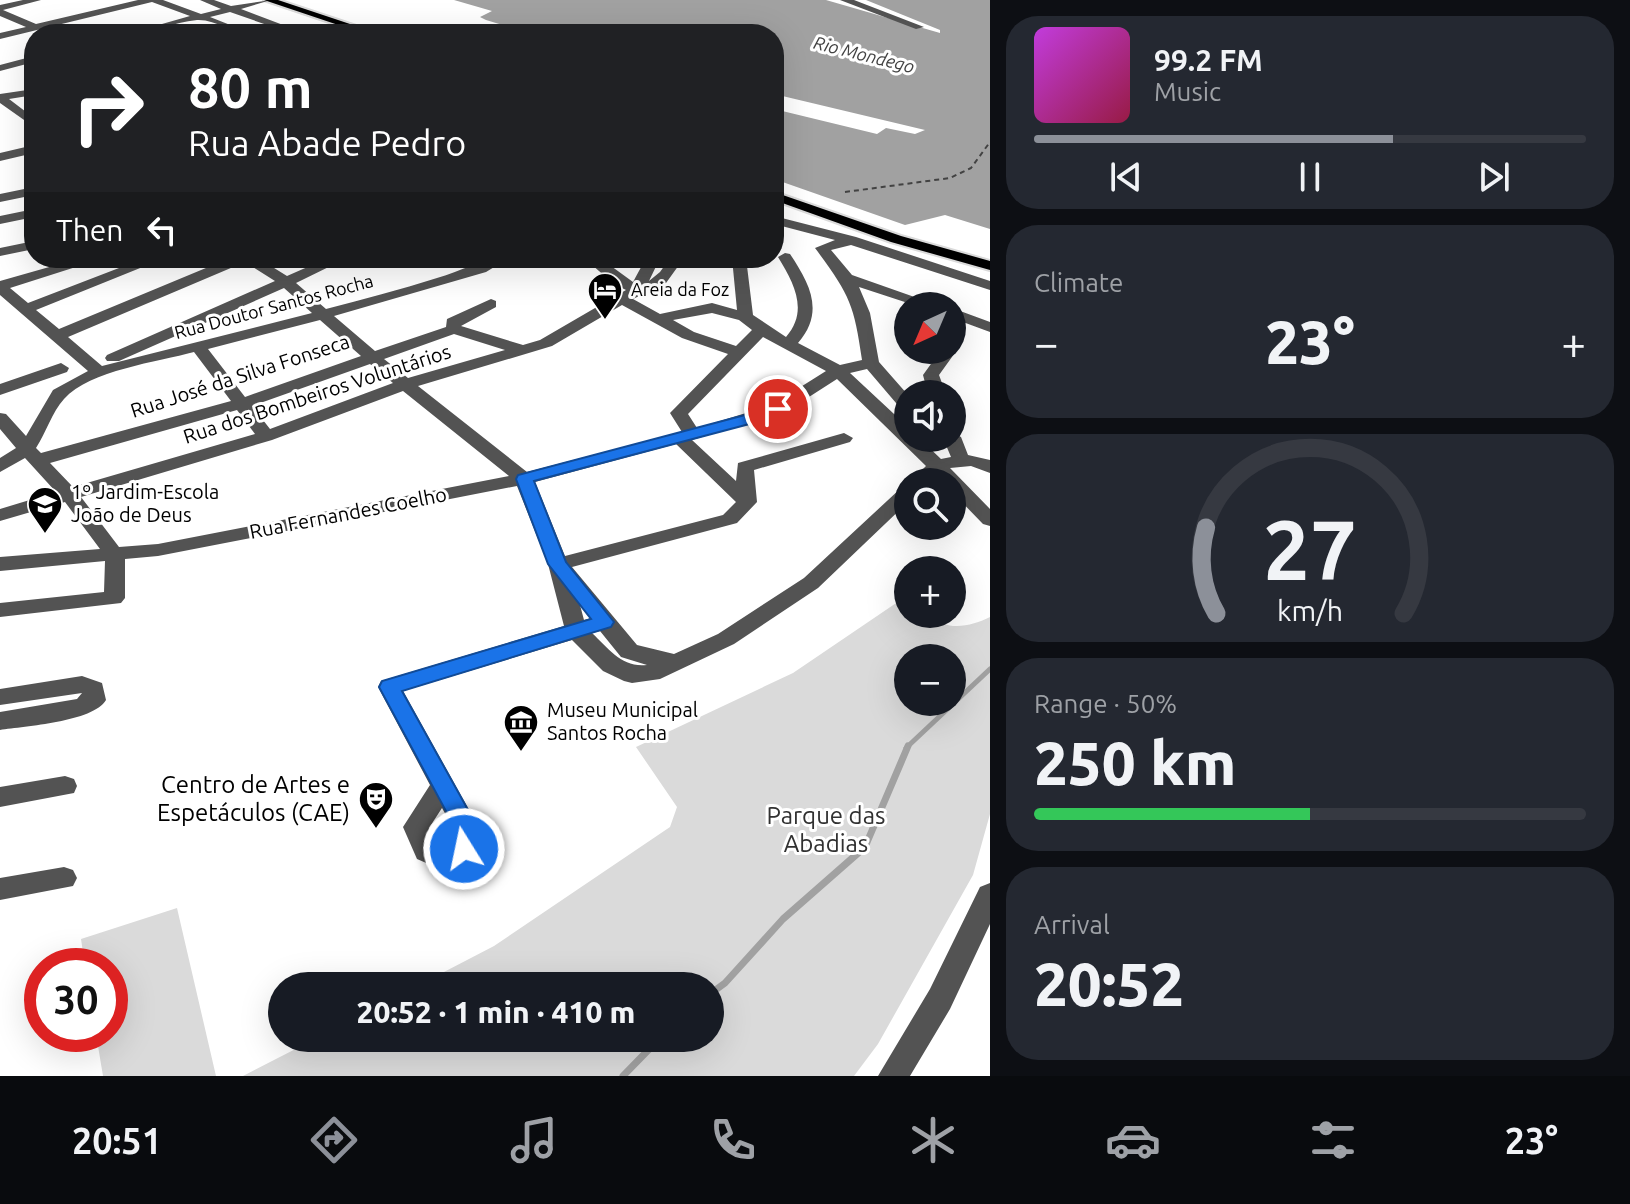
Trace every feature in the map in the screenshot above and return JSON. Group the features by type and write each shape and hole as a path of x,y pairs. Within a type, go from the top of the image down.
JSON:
{"main road":[{"path":"268,0 344,24"},
{"path":"784,200 990,276"},
{"path":"896,239 990,266"}],"street":[{"path":"0,10 36,0"},
{"path":"49,24 152,0 220,24"},
{"path":"205,0 273,24"},
{"path":"171,24 268,0"},
{"path":"845,0 919,27"},
{"path":"0,10 30,24"},
{"path":"267,22 307,12"},
{"path":"0,36 24,30"},
{"path":"0,68 24,62"},
{"path":"0,98 24,94"},
{"path":"0,98 24,115"},
{"path":"0,157 24,151"},
{"path":"0,198 24,193"},
{"path":"0,220 24,215"},
{"path":"784,222 851,240 990,286"},
{"path":"814,230 822,248 850,279 862,302 871,363 894,390"},
{"path":"822,248 851,240"},
{"path":"0,252 24,247"},
{"path":"785,257 802,283 808,311 798,334 788,344"},
{"path":"0,286 62,268"},
{"path":"25,309 132,268"},
{"path":"56,336 221,268"},
{"path":"262,268 286,282 372,357 524,479 558,564 576,631 611,665 632,675 652,673 726,639 811,583 894,505"},
{"path":"32,455 51,400 71,382 99,372 105,362 318,268"},
{"name":"Rua Doutor Santos Rocha","path":"99,372 323,315 483,268"},
{"path":"603,268 661,318 688,335 736,352"},
{"path":"631,295 647,268"},
{"name":"Rua dos Bombeiros Voluntários","path":"0,515 266,436 405,384 546,343 631,295 653,288 672,268"},
{"path":"740,268 745,317"},
{"path":"850,279 894,293"},
{"path":"0,286 99,372"},
{"name":"Rua José da Silva Fonseca","path":"32,455 240,404 454,329 453,322 491,304"},
{"path":"661,318 712,308 745,317 761,330 838,371 894,423"},
{"path":"966,318 990,327"},
{"path":"454,329 523,350"},
{"path":"747,502 686,436 679,413 761,330"},
{"path":"199,348 266,436"},
{"name":"Rua Fernandes Coelho","path":"0,564 174,547 524,479 778,409 838,371 871,363"},
{"path":"0,390 61,368"},
{"path":"696,395 694,404 702,417 739,422"},
{"path":"0,418 70,496 115,555 114,598 0,610"},
{"path":"558,564 730,519 747,502 745,467 844,438"},
{"path":"923,452 990,520"},
{"path":"930,452 936,466"},
{"path":"958,452 961,460"},
{"path":"0,466 32,455"},
{"path":"936,466 961,460 989,464"},
{"path":"558,564 629,651 675,662"},
{"path":"443,786 389,687 604,622"},
{"path":"0,697 82,684 94,689 94,700 83,707 0,721"},
{"path":"0,797 65,786"},
{"path":"0,889 64,878"},
{"path":"893,1076 940,999 990,895"}],"green space":[{"name":"Parque das Abadias","path":"894,604 894,628 966,628 966,625 990,617 990,814 973,875 878,1044 854,1076 243,1076 290,1052 724,1052 724,972 444,972 494,946 670,827 677,807 636,747 793,673"},
{"path":"177,908 216,1076 103,1076 99,1052 128,1052 128,948 82,948 81,939"}],"water":[{"name":"Rio Mondego","path":"454,0 826,0 940,33 940,30 866,0 990,0 990,229 945,215 905,225 784,183 784,111 877,134 886,128 915,134 925,130 784,96 784,24 499,24 480,17 492,11"}],"waterway":[{"path":"908,746 990,669"},
{"path":"724,984 783,919 865,847 908,746"},
{"path":"623,1076 646,1052"}],"ferry route":[{"path":"845,192 950,178 971,168 990,142"}],"place":[{"name":"Areia da Foz","path":"605,321"},
{"name":"1º Jardim-Escola João de Deus","path":"45,535"},
{"name":"Museu Municipal Santos Rocha","path":"521,753"},
{"name":"Centro de Artes e Espetáculos (CAE)","path":"376,830"}],"route":[{"path":"464,849 465,826 389,687 604,622 558,564 524,479 751,419 778,409"}]}
